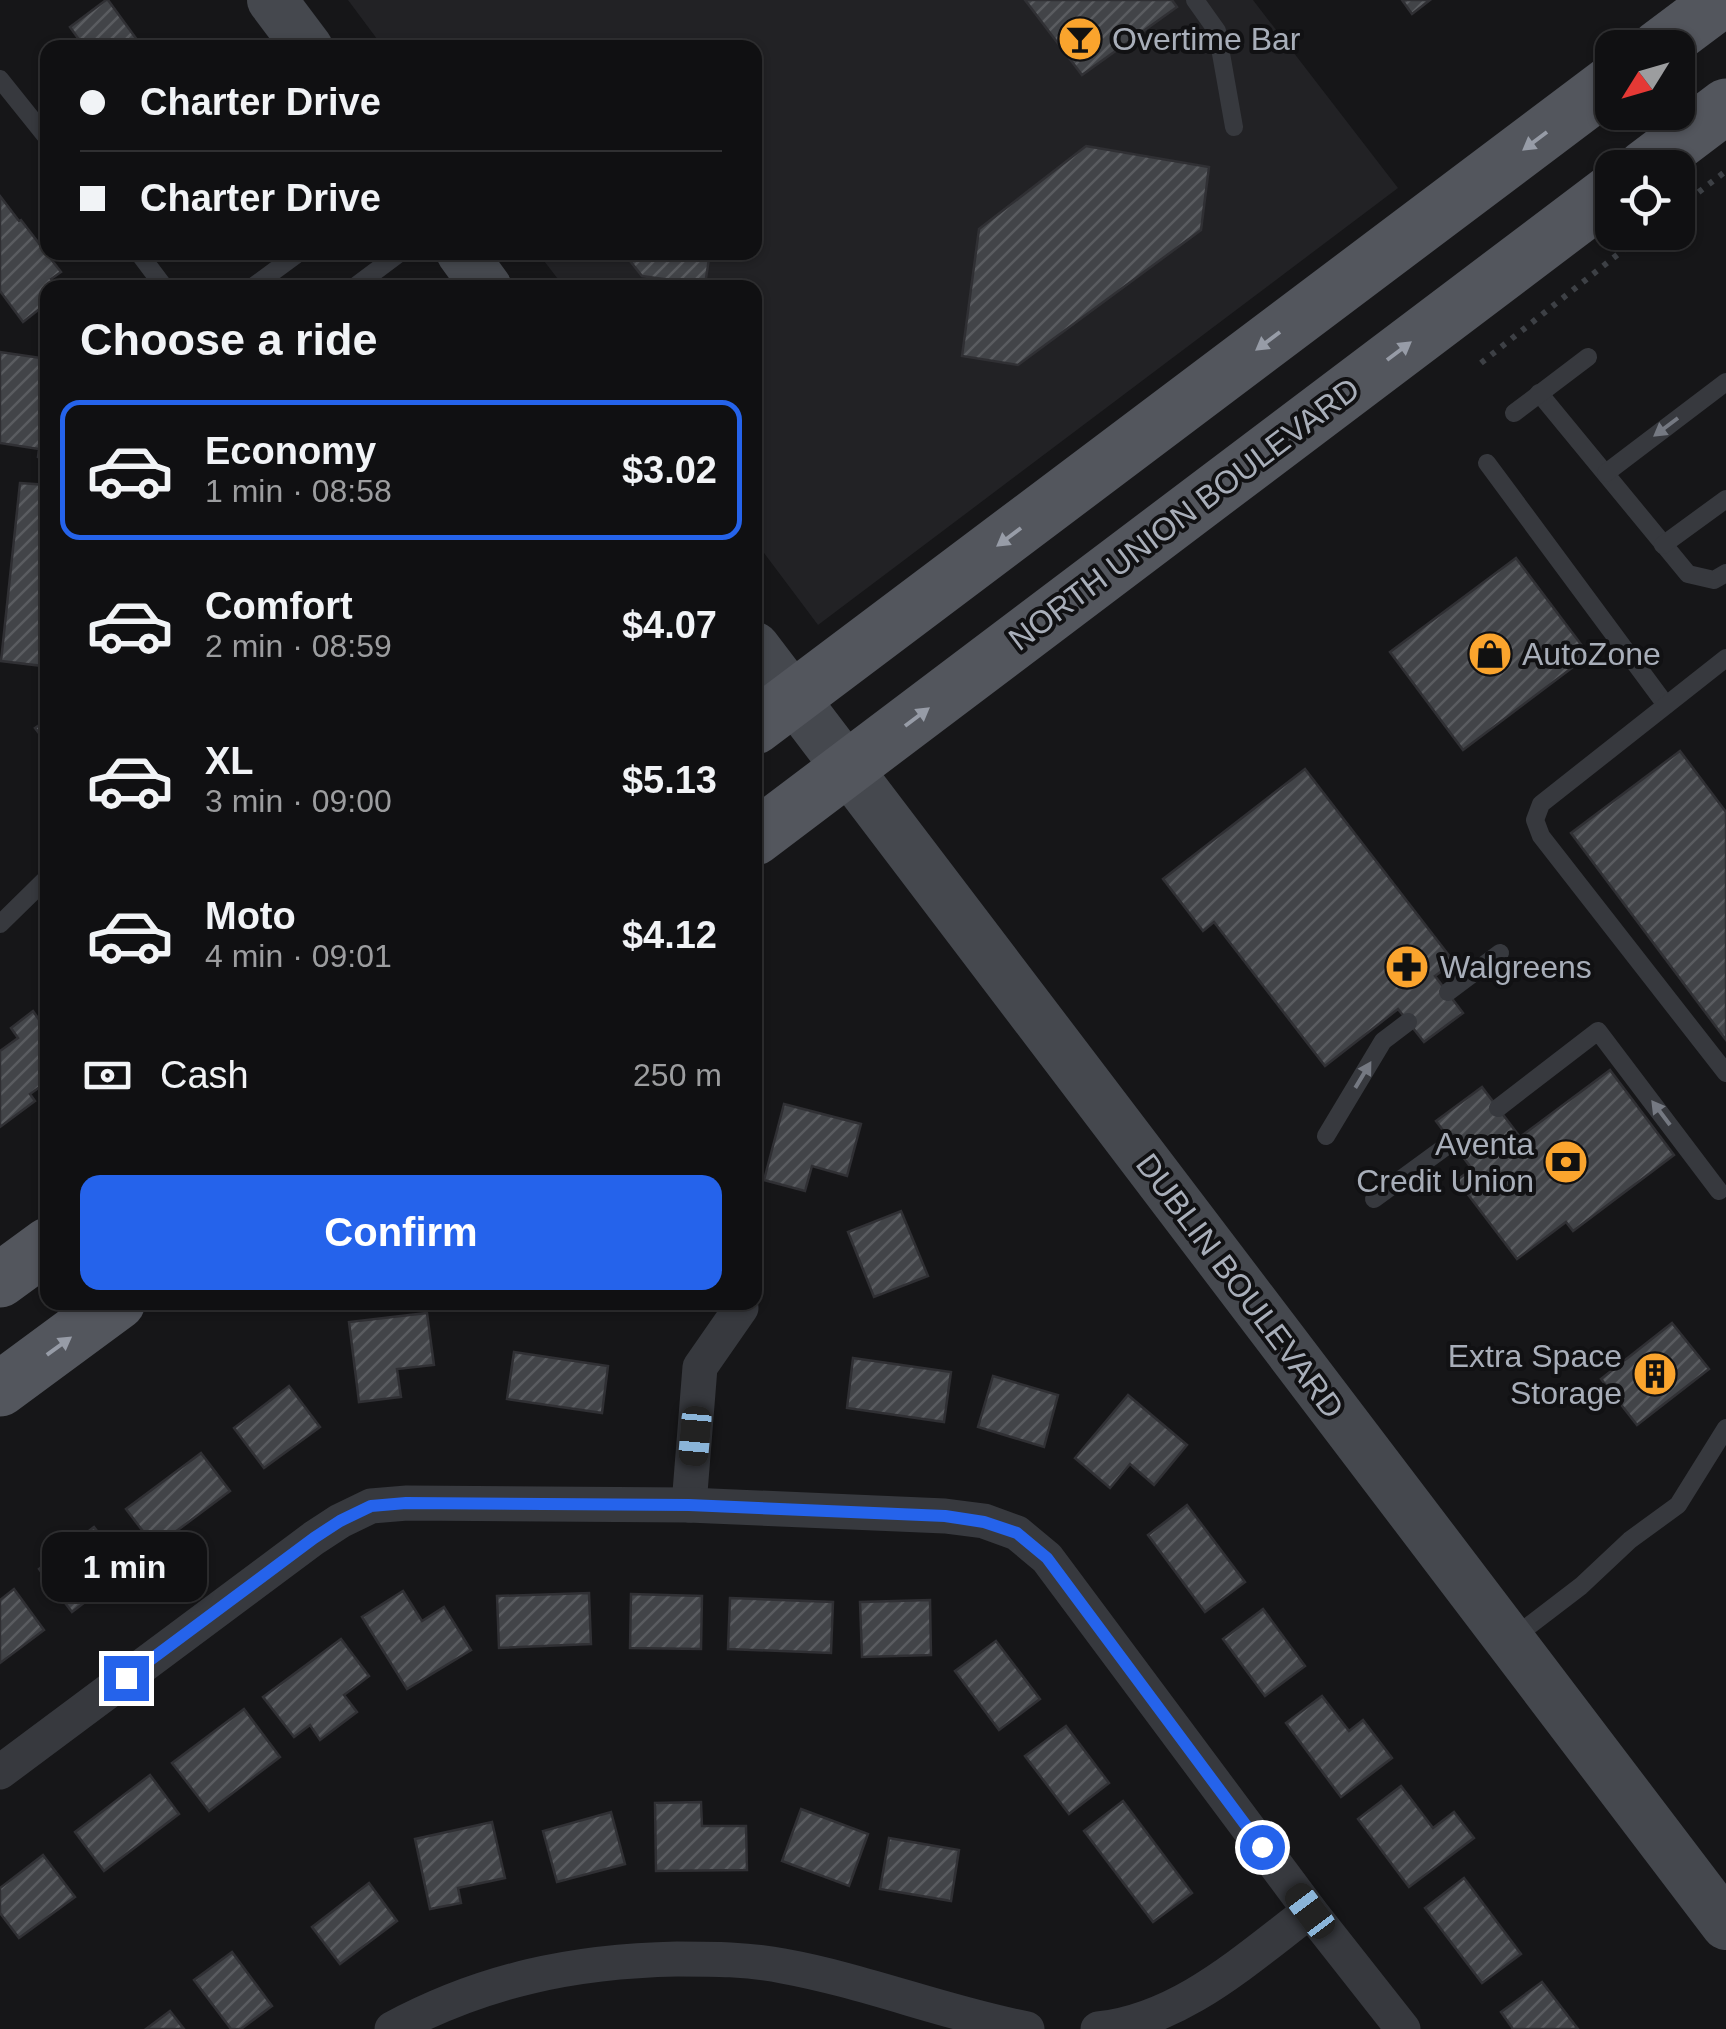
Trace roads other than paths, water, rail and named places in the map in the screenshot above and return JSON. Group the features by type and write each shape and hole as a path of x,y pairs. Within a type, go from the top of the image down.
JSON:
{"main road":[{"path":"272,0 302,40"},
{"path":"1682,30 1722,0"},
{"path":"775,713 1595,95"},
{"path":"1668,150 1726,106"},
{"name":"NORTH UNION BOULEVARD","path":"762,833 1595,204"},
{"name":"DUBLIN BOULEVARD","path":"762,669 775,713 847,769 1726,1925"},
{"path":"0,1280 40,1252"},
{"path":"0,1389 107,1310"}],"street":[{"path":"689,1505 700,1367 740,1310"},
{"path":"0,1772 314,1538 371,1506 689,1505 945,1516 984,1522 1017,1533 1047,1558 1310,1911 1403,2029"},
{"path":"1098,2029 1152,2017 1184,2001 1219,1980 1310,1911"},
{"path":"392,2029 457,1997 573,1966 621,1960 690,1959 785,1966 1026,2029"}],"lane":[{"path":"1195,0 1218,31 1234,126"},
{"path":"0,79 40,129"},
{"path":"144,260 160,280"},
{"path":"262,280 289,260"},
{"path":"364,280 390,260"},
{"path":"1514,413 1588,357"},
{"path":"1606,472 1726,382"},
{"path":"1539,393 1688,574 1714,580 1726,573"},
{"path":"1487,464 1666,706"},
{"path":"1663,545 1726,499"},
{"path":"1726,658 1542,804 1536,820 1541,836 1726,1073"},
{"path":"0,924 40,885"},
{"path":"1448,992 1500,953"},
{"path":"1326,1136 1383,1041 1408,1022"},
{"path":"1498,1108 1598,1030 1720,1191"},
{"path":"1374,1200 1452,1142"},
{"path":"1509,1641 1678,1504 1726,1428"}],"place":[{"name":"Overtime Bar","path":"1080,39"},
{"name":"AutoZone","path":"1490,654"},
{"name":"Walgreens","path":"1407,967"},
{"name":"Aventa Credit Union","path":"1566,1162"},
{"name":"Extra Space Storage","path":"1655,1374"}]}
